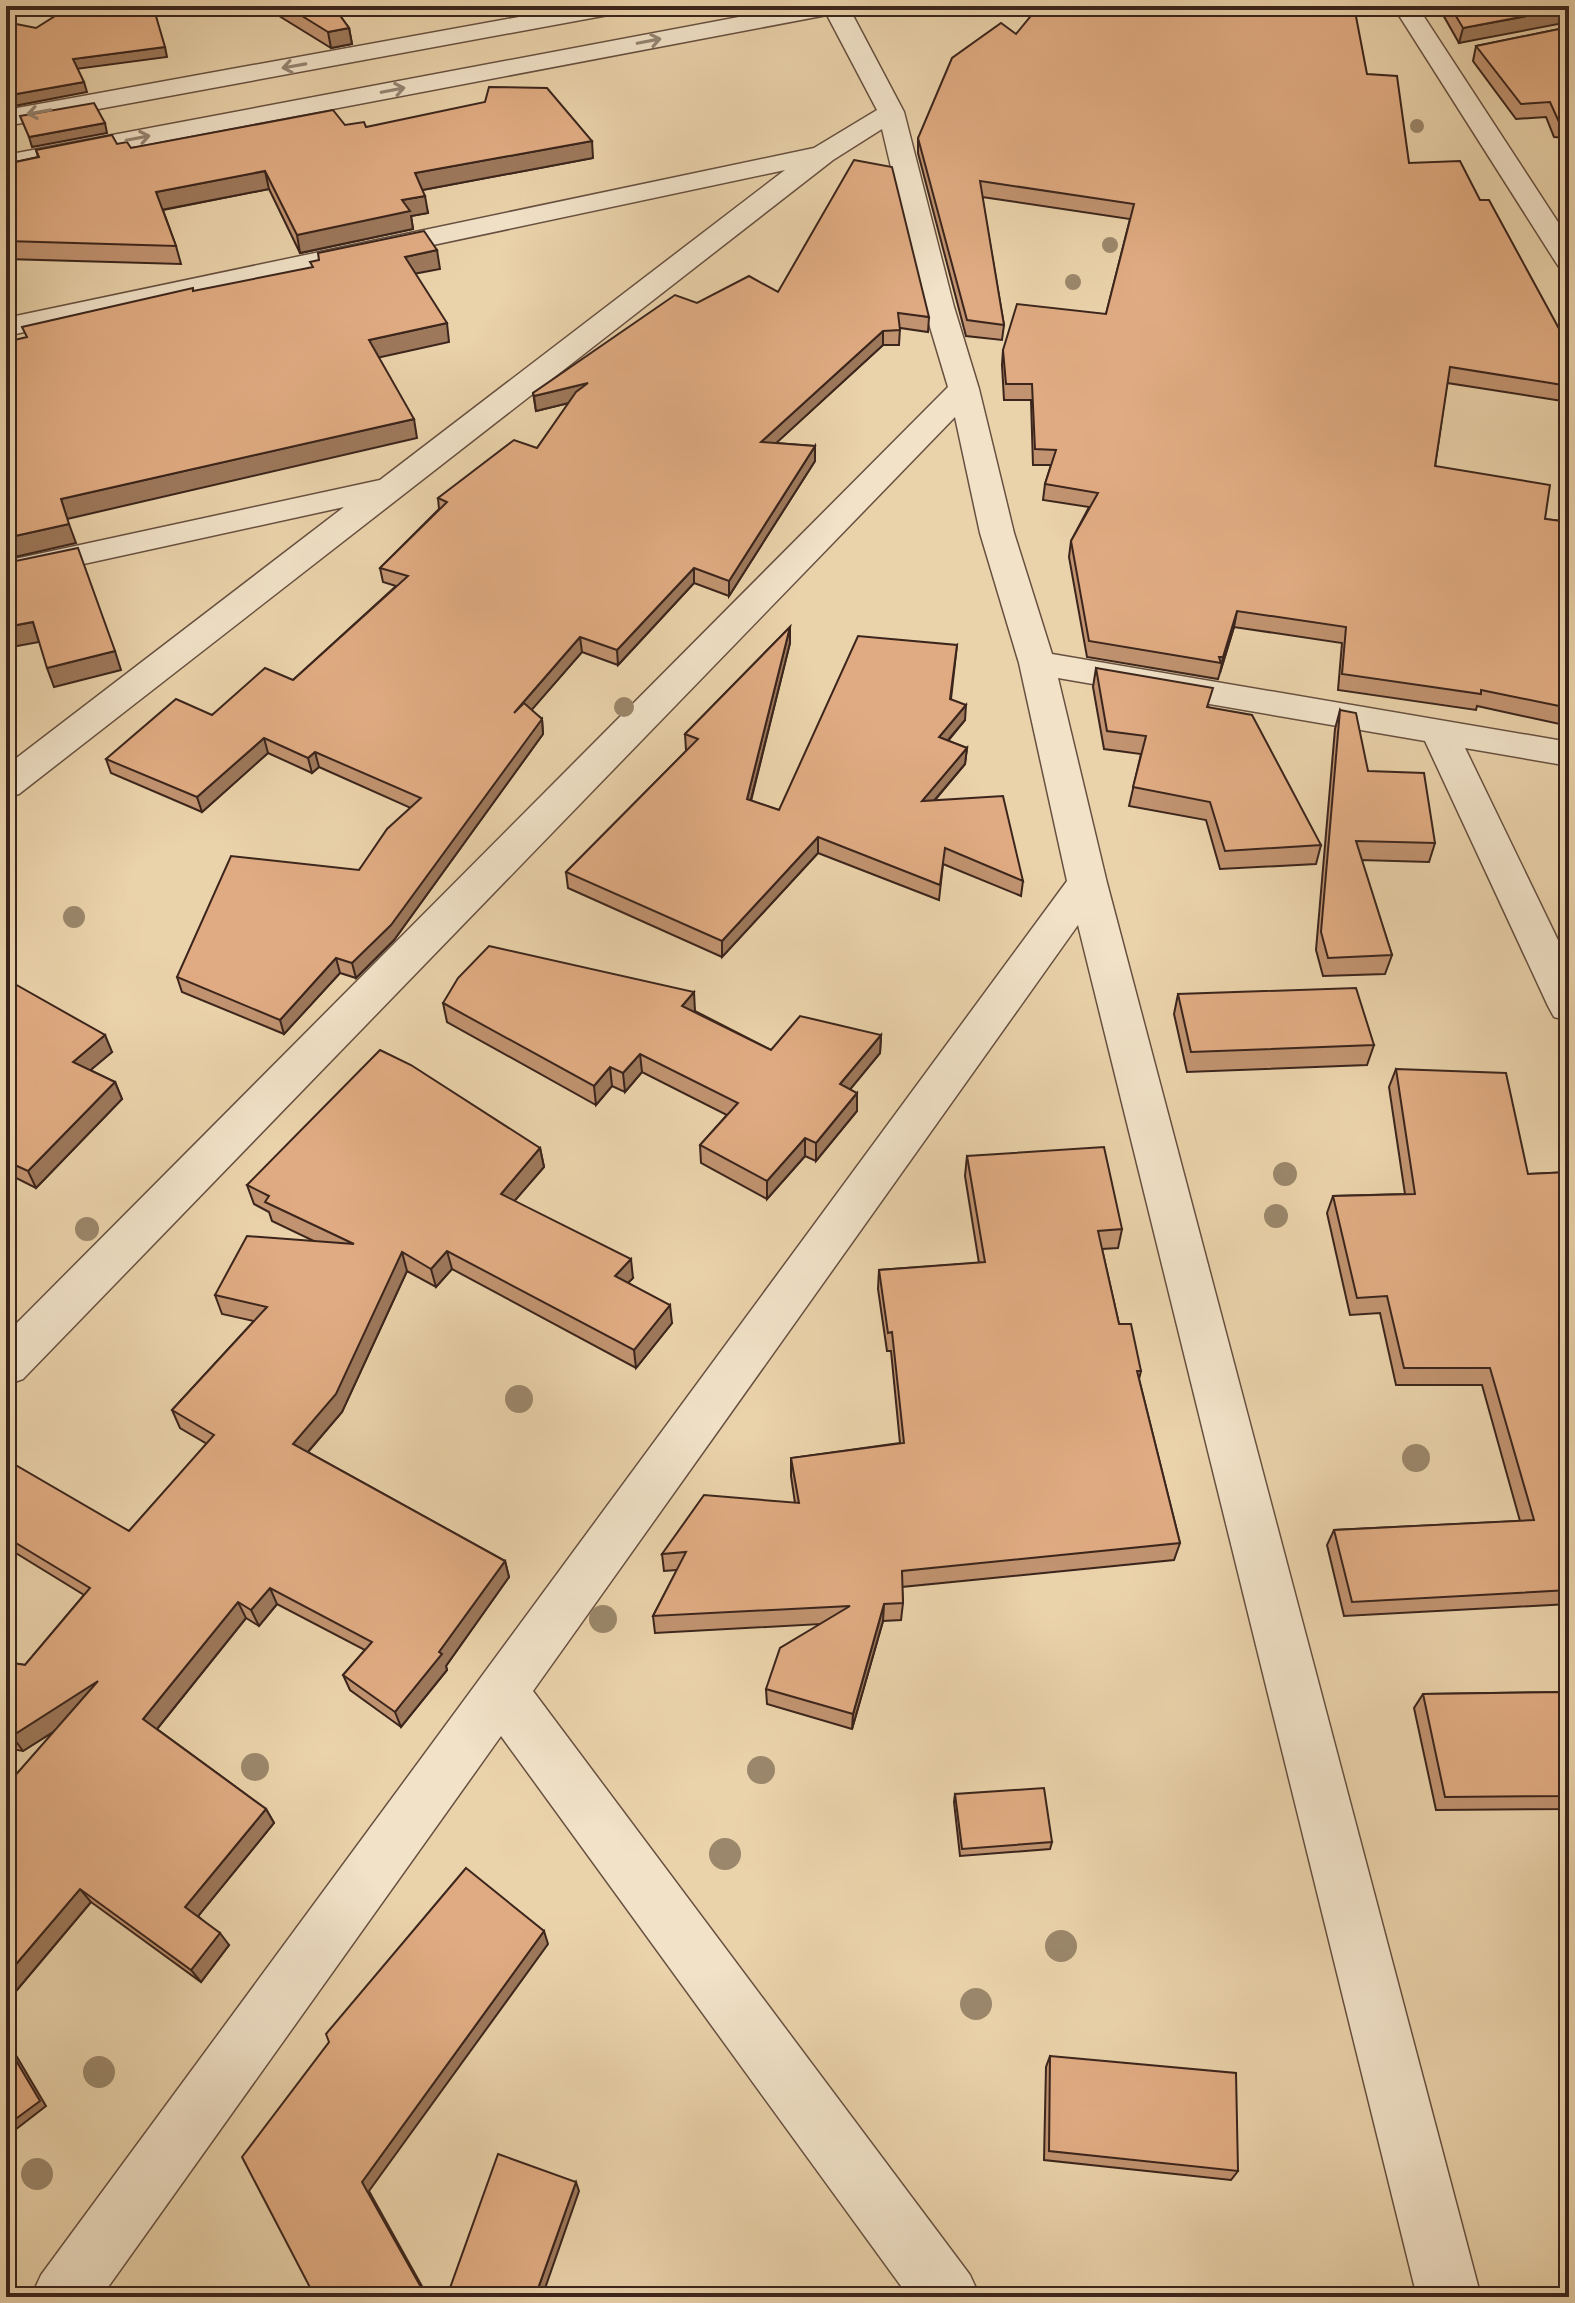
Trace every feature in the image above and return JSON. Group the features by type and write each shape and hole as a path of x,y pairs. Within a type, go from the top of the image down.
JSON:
{"street":[{"path":"527,6 550,19"},
{"path":"6,118 619,6"},
{"path":"6,163 835,6 891,112 939,307 964,389 997,533 1037,663 1087,883 1449,2297"},
{"path":"1405,6 1569,261"},
{"path":"1439,58 1468,52"},
{"path":"6,785 823,154 891,112"},
{"path":"6,327 823,154"},
{"path":"6,1365 964,389"},
{"path":"6,571 398,485"},
{"path":"1037,663 1569,754"},
{"path":"1439,732 1569,1006"},
{"path":"63,2297 1087,883"},
{"path":"501,1692 948,2297"}],"building":[{"path":"71,6 153,6 165,47 73,59 84,82 11,95 6,84 6,22 36,28"},
{"path":"286,6 333,6 349,28 328,32"},
{"path":"1039,6 1354,6 1367,74 1397,76 1409,163 1460,161 1480,200 1489,200 1569,347 1569,386 1450,367 1435,466 1550,485 1545,519 1569,522 1569,708 1481,690 1481,694 1342,674 1346,627 1237,611 1223,657 1219,657 1221,663 1089,641 1071,541 1098,493 1045,484 1056,450 1035,449 1032,384 1006,384 1003,350 1017,304 1106,314 1134,204 980,181 1004,325 967,320 918,138 952,58 1001,23 1016,34"},
{"path":"1450,6 1569,6 1569,8 1463,28"},
{"path":"1569,27 1569,122 1559,122 1550,102 1521,104 1476,46"},
{"path":"489,87 547,88 592,141 415,173 425,196 402,200 410,211 297,235 265,171 156,192 176,246 6,241 6,164 39,157 36,150 112,135 117,144 127,142 131,148 333,110 345,125 364,122 366,127 485,102"},
{"path":"94,103 105,123 29,137 20,116"},
{"path":"854,160 892,167 929,317 898,313 900,330 883,331 761,442 815,446 729,581 694,568 617,650 580,637 514,713 524,703 542,719 391,925 352,963 336,958 280,1020 177,977 231,856 359,870 387,829 421,798 315,752 308,758 264,738 197,797 106,759 176,699 212,715 265,668 293,680 408,576 380,568 447,502 438,498 514,440 537,448 576,392 588,383 534,396 533,393 675,295 697,303 749,276 778,292"},
{"path":"424,231 437,250 405,257 447,323 369,340 414,419 61,499 69,524 6,538 6,342 27,337 22,327 193,288 193,291 313,267 310,262 319,260 318,253"},
{"path":"78,548 115,651 47,668 33,622 6,627 6,563"},
{"path":"790,627 747,799 779,810 858,636 957,645 950,699 966,705 939,737 967,748 922,801 1003,796 1023,881 945,848 940,885 818,837 722,941 566,872 698,739 685,734"},
{"path":"1096,668 1213,688 1207,707 1252,715 1321,845 1225,851 1210,802 1133,787 1146,736 1107,731"},
{"path":"1340,710 1356,713 1368,771 1424,773 1435,843 1356,841 1392,955 1328,958 1321,932"},
{"path":"489,946 694,992 682,1006 771,1050 800,1016 881,1035 840,1084 857,1093 816,1143 805,1138 767,1181 700,1145 738,1103 640,1054 623,1073 610,1067 594,1086 443,1003 458,978"},
{"path":"6,979 105,1035 73,1062 115,1082 28,1171 6,1161"},
{"path":"1356,988 1374,1045 1191,1052 1178,994"},
{"path":"380,1050 411,1065 540,1148 501,1194 631,1259 615,1276 670,1305 634,1350 447,1251 431,1269 402,1252 336,1394 293,1444 505,1561 439,1652 442,1654 395,1712 343,1675 372,1642 270,1588 251,1610 238,1602 143,1719 266,1809 185,1907 220,1933 191,1970 80,1889 6,1976 6,1786 98,1681 12,1736 6,1735 6,1662 25,1665 90,1588 6,1537 6,1469 12,1463 129,1531 214,1435 172,1410 267,1307 215,1295 247,1236 354,1244 265,1202 269,1196 247,1185"},
{"path":"1396,1069 1506,1073 1528,1174 1569,1172 1569,1590 1352,1602 1334,1530 1534,1520 1490,1368 1404,1368 1387,1296 1357,1298 1333,1196 1415,1194"},
{"path":"1104,1147 1122,1229 1098,1231 1119,1324 1131,1324 1141,1371 1137,1371 1180,1543 902,1571 903,1603 884,1604 853,1714 766,1689 780,1648 850,1606 653,1616 686,1552 662,1554 704,1495 799,1503 791,1458 904,1443 892,1332 888,1333 879,1270 985,1262 967,1156"},
{"path":"1569,1692 1569,1796 1445,1797 1423,1694"},
{"path":"1044,1788 1052,1842 962,1849 955,1794"},
{"path":"466,1868 544,1931 362,2182 422,2289 411,2297 315,2297 242,2157 329,2042 326,2034"},
{"path":"6,2048 40,2101 6,2126"},
{"path":"1050,2056 1236,2073 1238,2171 1049,2151"},
{"path":"498,2154 576,2182 535,2297 454,2297 450,2288"}]}
